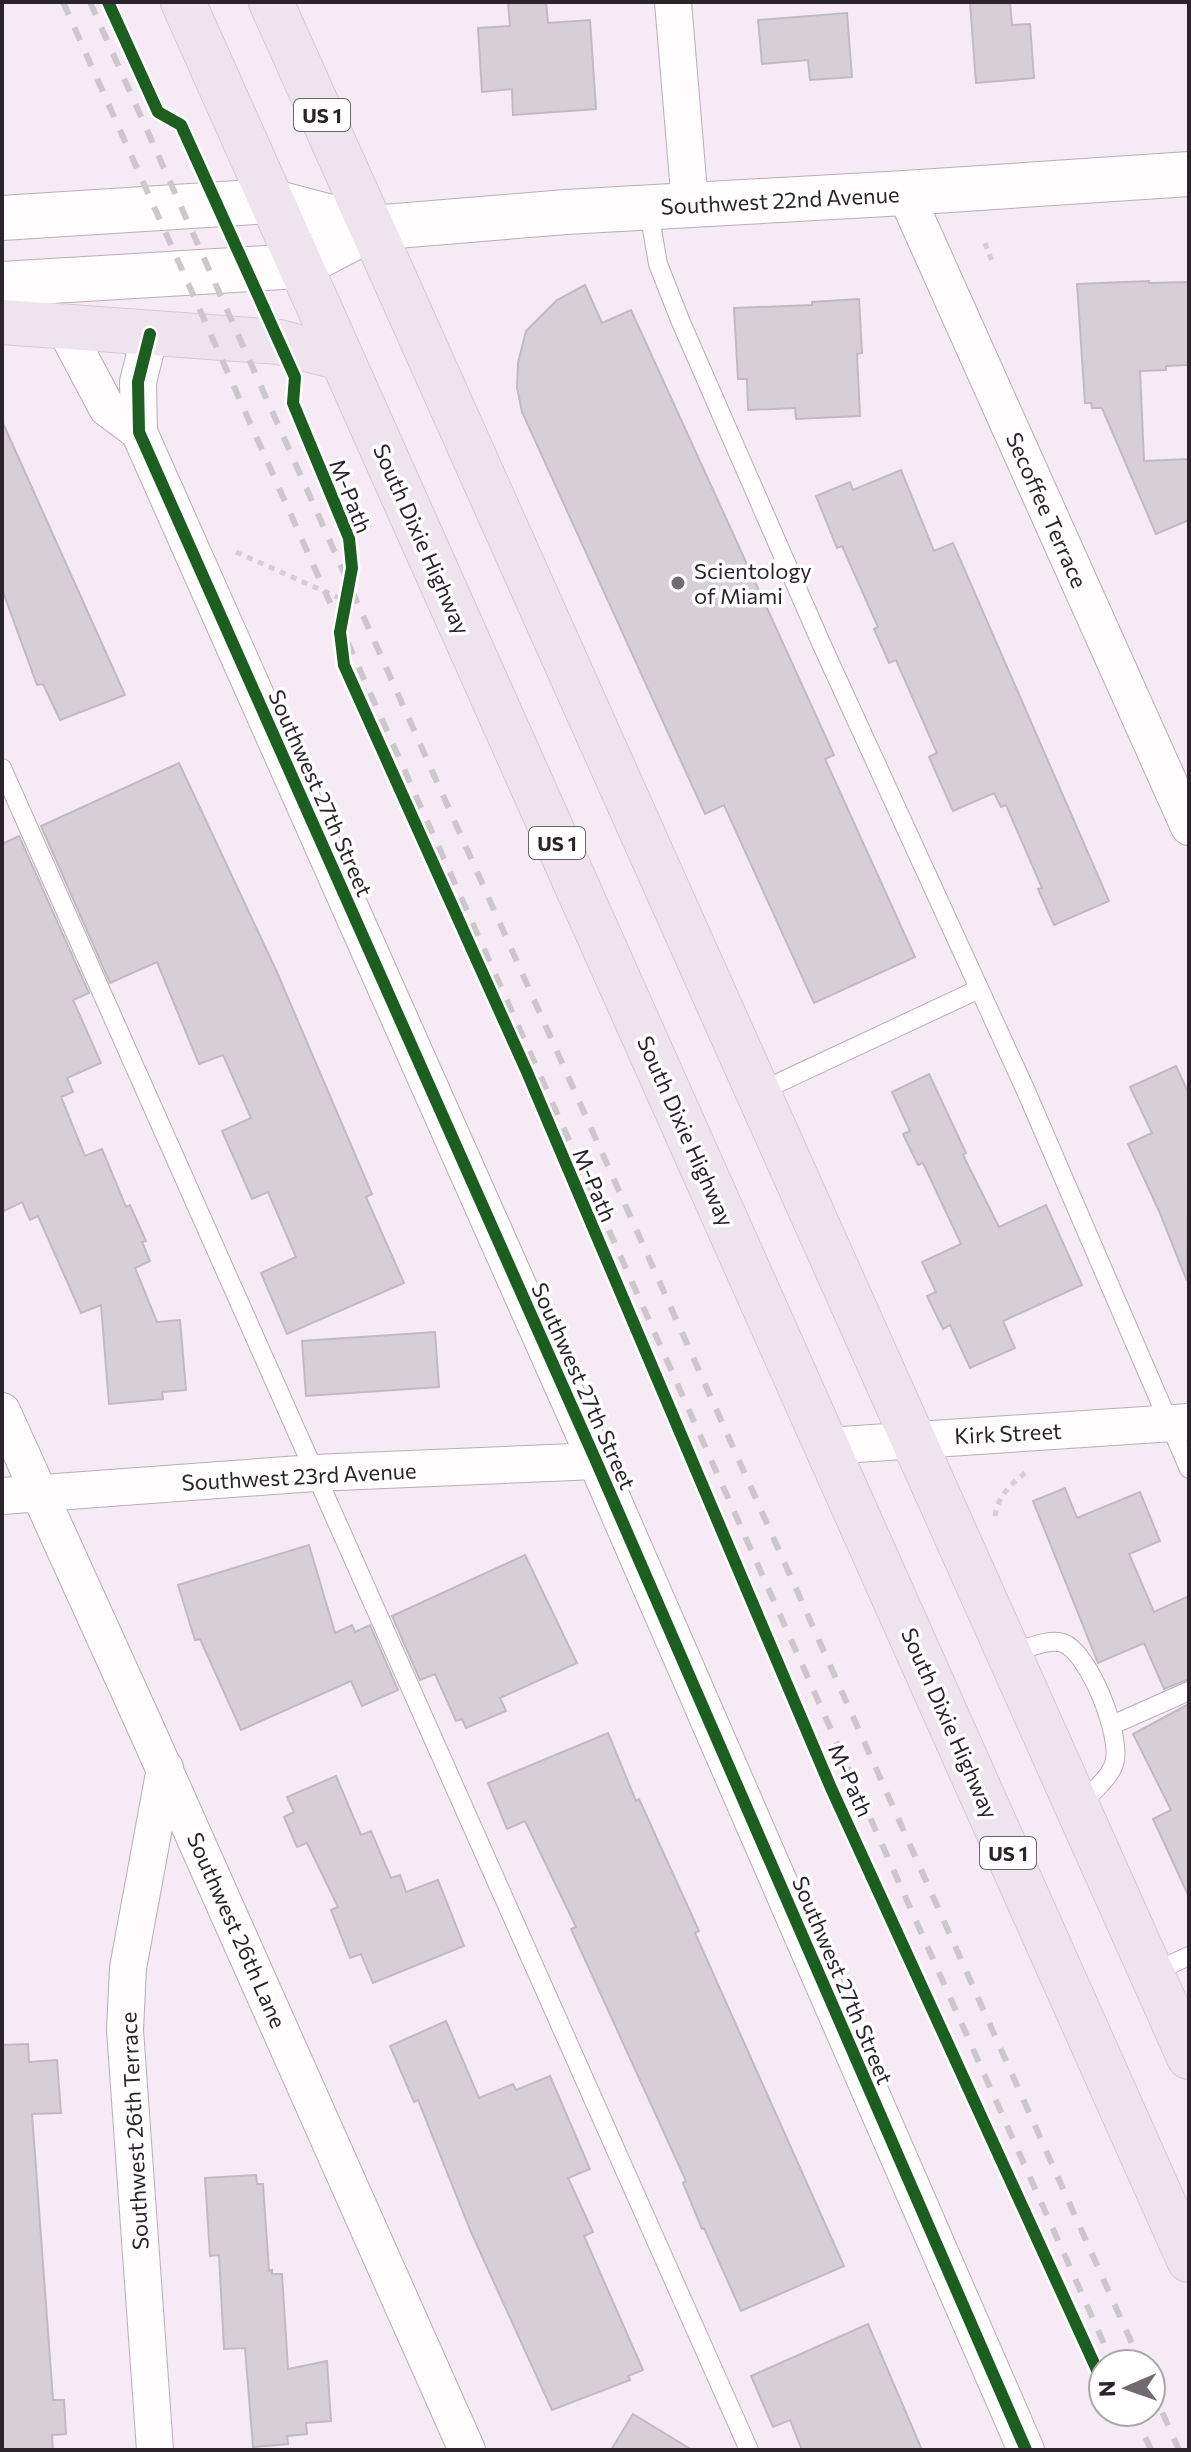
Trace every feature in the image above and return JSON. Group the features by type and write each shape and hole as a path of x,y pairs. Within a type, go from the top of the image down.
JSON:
{"highway":[{"name":"South Dixie Highway","path":"183,2 1189,2260"},
{"name":"US 1","path":"271,2 1077,1808 1170,1965 1189,2057"},
{"path":"2,322 279,342 341,358"}],"street":[{"path":"669,205 673,2"},
{"name":"Southwest 22nd Avenue","path":"2,218 270,201 372,228 669,205 1189,174"},
{"name":"Secoffee Terrace","path":"905,193 1189,827"},
{"name":"Southwest 22nd Avenue","path":"2,284 300,266 372,228"},
{"name":"Southwest 27th Street","path":"64,327 107,408 139,432"},
{"name":"Southwest 27th Street","path":"150,334 138,382 139,432 596,1461 1026,2450"},
{"name":"Southwest 26th Lane","path":"2,1411 165,1768 467,2450"},
{"name":"Kirk Street","path":"827,1446 1179,1422"},
{"name":"Southwest 23rd Avenue","path":"2,1496 314,1473 596,1461"},
{"name":"Southwest 26th Terrace","path":"155,2450 125,2030 128,1968 165,1768"}],"lane":[{"path":"669,205 658,264 680,320 1104,1269 1179,1422 1189,1469"},
{"path":"2,768 749,2450"},
{"path":"759,1092 979,989"},
{"path":"1009,1654 1055,1642 1073,1649 1088,1670 1116,1740 1113,1768 1077,1808"},
{"path":"1112,1725 1189,1691"}],"path":[{"path":"985,243 993,264"},
{"path":"236,552 347,600"},
{"path":"995,1525 1001,1497 1016,1479 1028,1471"}],"building":[{"path":"508,2 546,2 548,23 590,20 596,109 513,115 512,89 482,92 478,28 510,26"},
{"path":"970,2 1010,2 1012,25 1030,24 1034,78 976,83"},
{"path":"847,13 852,77 810,80 808,60 762,64 758,20"},
{"path":"1189,282 1189,365 1140,371 1144,461 1189,459 1189,520 1156,534 1102,408 1092,408 1091,403 1085,403 1077,284"},
{"name":"Scientology of Miami","path":"585,285 602,323 631,310 834,755 825,759 915,957 814,1003 724,805 705,814 522,412 517,388 518,363 526,331 557,300"},
{"path":"859,299 862,353 857,354 860,416 796,419 795,408 748,410 747,379 738,379 734,308 812,305 812,302"},
{"path":"2,421 125,695 60,720 43,684 37,685 2,589"},
{"path":"901,470 934,551 953,543 1109,901 1054,925 1038,889 1042,888 1006,805 1001,807 994,793 953,811 929,757 937,753 896,660 889,663 874,629 878,627 842,546 837,548 816,496 850,482 853,490"},
{"path":"179,763 276,970 372,1194 366,1197 404,1283 287,1334 261,1273 296,1257 268,1192 252,1199 222,1131 251,1118 223,1055 199,1064 157,962 110,983 41,826"},
{"path":"19,836 89,993 73,1000 101,1063 67,1078 73,1092 61,1097 85,1156 102,1149 126,1207 130,1205 146,1241 142,1242 150,1261 135,1268 157,1322 180,1320 186,1390 162,1392 163,1399 109,1404 101,1305 81,1313 38,1216 30,1220 22,1202 2,1212 2,844"},
{"path":"1176,1066 1189,1094 1187,1281 1128,1144 1152,1133 1130,1087"},
{"path":"929,1074 966,1153 963,1155 999,1227 1046,1205 1082,1285 1003,1321 1015,1348 970,1368 950,1325 943,1329 927,1296 936,1292 922,1262 961,1244 923,1163 918,1165 903,1134 910,1131 892,1092"},
{"path":"435,1332 439,1387 306,1396 302,1341"},
{"path":"1065,1488 1077,1518 1140,1492 1160,1541 1129,1554 1154,1612 1189,1596 1189,1679 1164,1689 1144,1643 1098,1663 1033,1501"},
{"path":"309,1545 335,1633 352,1625 355,1632 370,1625 398,1690 362,1706 351,1681 241,1730 200,1639 195,1640 178,1585"},
{"path":"525,1555 577,1663 500,1698 506,1711 466,1728 462,1719 456,1721 435,1674 420,1680 392,1616"},
{"path":"1189,1704 1189,1897 1153,1819 1171,1810 1133,1734"},
{"path":"608,1733 636,1801 639,1799 699,1931 695,1933 844,2266 741,2311 702,2229 683,2183 686,2181 571,1929 576,1927 525,1821 507,1829 488,1783"},
{"path":"336,1776 361,1835 371,1831 391,1878 400,1875 406,1892 438,1880 464,1946 373,1983 361,1954 350,1958 331,1910 338,1907 307,1843 297,1847 284,1817 294,1812 287,1797"},
{"path":"446,2021 479,2098 513,2084 516,2090 550,2076 590,2169 568,2178 593,2232 584,2236 643,2370 628,2376 630,2380 552,2410 471,2232 418,2100 414,2102 390,2046"},
{"path":"28,2044 29,2062 57,2060 61,2113 32,2114 53,2400 64,2400 66,2434 52,2435 53,2450 2,2450 2,2045"},
{"path":"256,2175 257,2184 263,2184 269,2271 282,2274 288,2369 327,2361 331,2421 306,2423 307,2434 287,2436 288,2444 253,2447 245,2348 224,2349 219,2255 210,2256 205,2178"},
{"path":"868,2324 922,2450 802,2450 790,2420 773,2427 751,2376"},
{"path":"633,2414 692,2450 611,2450"}],"railway":[{"path":"63,2 1106,2348"},
{"path":"90,2 1134,2348"},
{"path":"1167,2423 1179,2450"},
{"path":"1141,2428 1151,2450"}],"cycle path":[{"name":"M-Path","path":"108,2 158,112 181,125 295,377 293,403 349,538 352,568 340,632 344,665 527,1072 831,1788 1087,2348"},
{"path":"150,334 138,382 139,432 596,1461 1026,2450"}],"place":[{"name":"Scientology of Miami","path":"678,583"}]}
